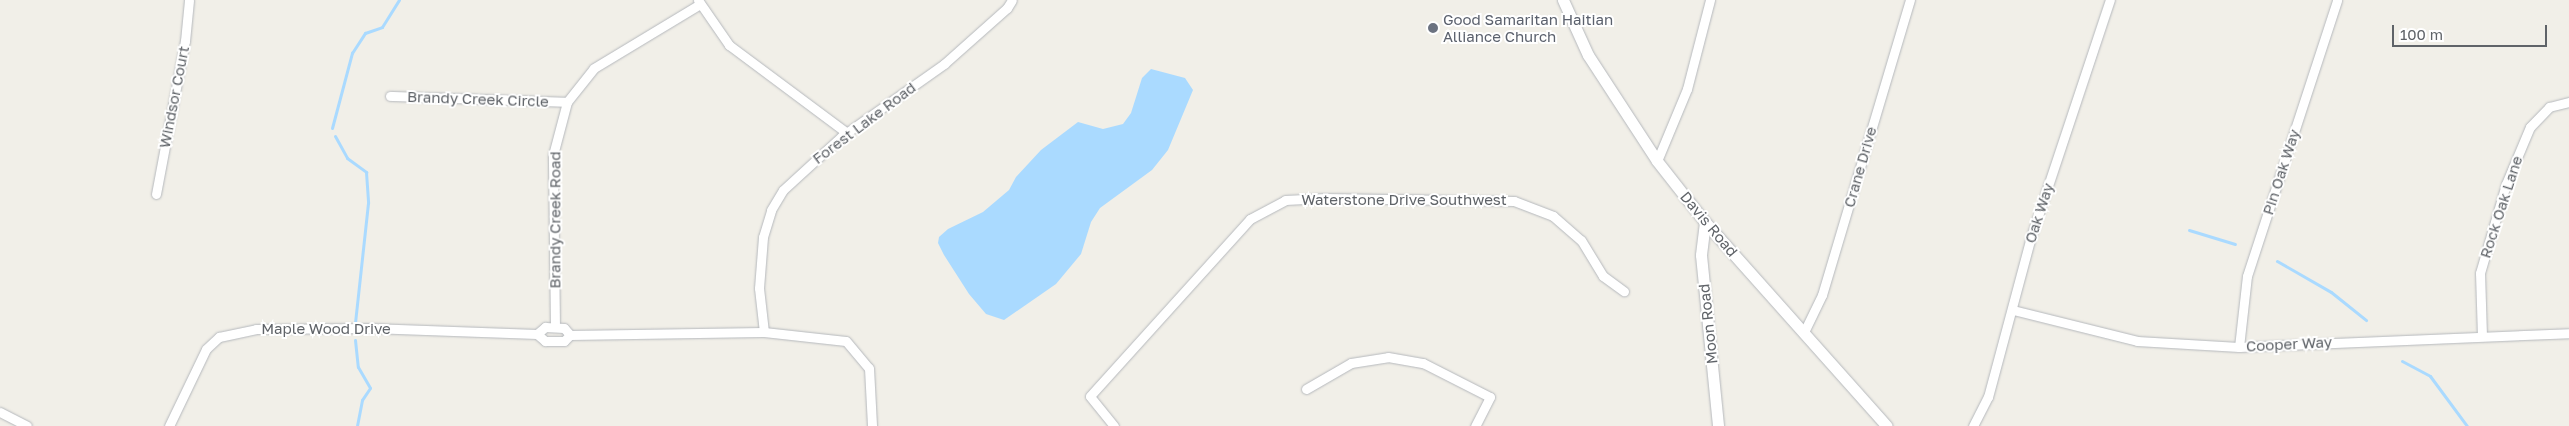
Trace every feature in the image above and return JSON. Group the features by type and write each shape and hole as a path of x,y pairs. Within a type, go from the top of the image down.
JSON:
{"street":[{"name":"Windsor Court","path":"156,194 185,41 189,0"},
{"path":"999,0 1009,4"},
{"name":"Davis Road","path":"1563,0 1588,55 1657,161 1705,222 1887,426"},
{"path":"1657,161 1687,89 1710,0"},
{"name":"Crane Drive","path":"1804,332 1822,295 1910,0"},
{"name":"Oak Way","path":"1974,426 1988,397 2013,310 2030,240 2110,0"},
{"name":"Pin Oak Way","path":"2238,347 2247,276 2337,0"},
{"path":"699,2 729,45 847,133"},
{"name":"Brandy Creek Road","path":"555,327 553,155 566,102 594,68 699,2"},
{"name":"Forest Lake Road","path":"764,332 759,288 763,237 771,210 783,190 847,133 944,64 1009,4"},
{"name":"Brandy Creek Circle","path":"390,96 566,102"},
{"name":"Rock Oak Lane","path":"2482,336 2480,273 2506,184 2530,127 2549,107 2569,102"},
{"name":"Waterstone Drive Southwest","path":"1114,426 1090,396 1250,219 1285,200 1325,198 1514,201 1553,216 1581,240 1603,276 1624,291"},
{"name":"Moon Road","path":"1705,222 1701,255 1718,426"},
{"name":"Cooper Way","path":"2013,310 2137,340 2238,347 2569,333"},
{"name":"Maple Wood Drive","path":"537,334 545,327 555,327 564,328 570,335"},
{"name":"Maple Wood Drive","path":"169,426 206,349 219,338 237,332 370,328 537,334 545,341 564,341 570,335 764,332 834,339 853,346 869,368 872,426"},
{"path":"1306,389 1351,363 1388,356 1423,363 1490,397 1475,426"},
{"path":"0,412 27,426"}],"water":[{"path":"1151,69 1185,78 1193,90 1168,150 1152,170 1100,208 1091,222 1081,254 1056,284 1004,320 986,314 969,294 944,255 938,243 939,237 948,229 983,212 1009,190 1016,177 1041,150 1078,122 1103,129 1123,124 1131,113 1142,78"}],"waterway":[{"path":"332,128 352,53 365,33 382,27 399,0"},
{"path":"335,136 347,158 366,172 368,203 355,322"},
{"path":"2189,230 2235,244"},
{"path":"2277,261 2331,292 2366,320"},
{"path":"355,340 358,367 370,388 362,400 357,426"},
{"path":"2402,361 2430,376 2467,426"}],"place":[{"name":"Good Samaritan Haitian Alliance Church","path":"1433,28"}]}
